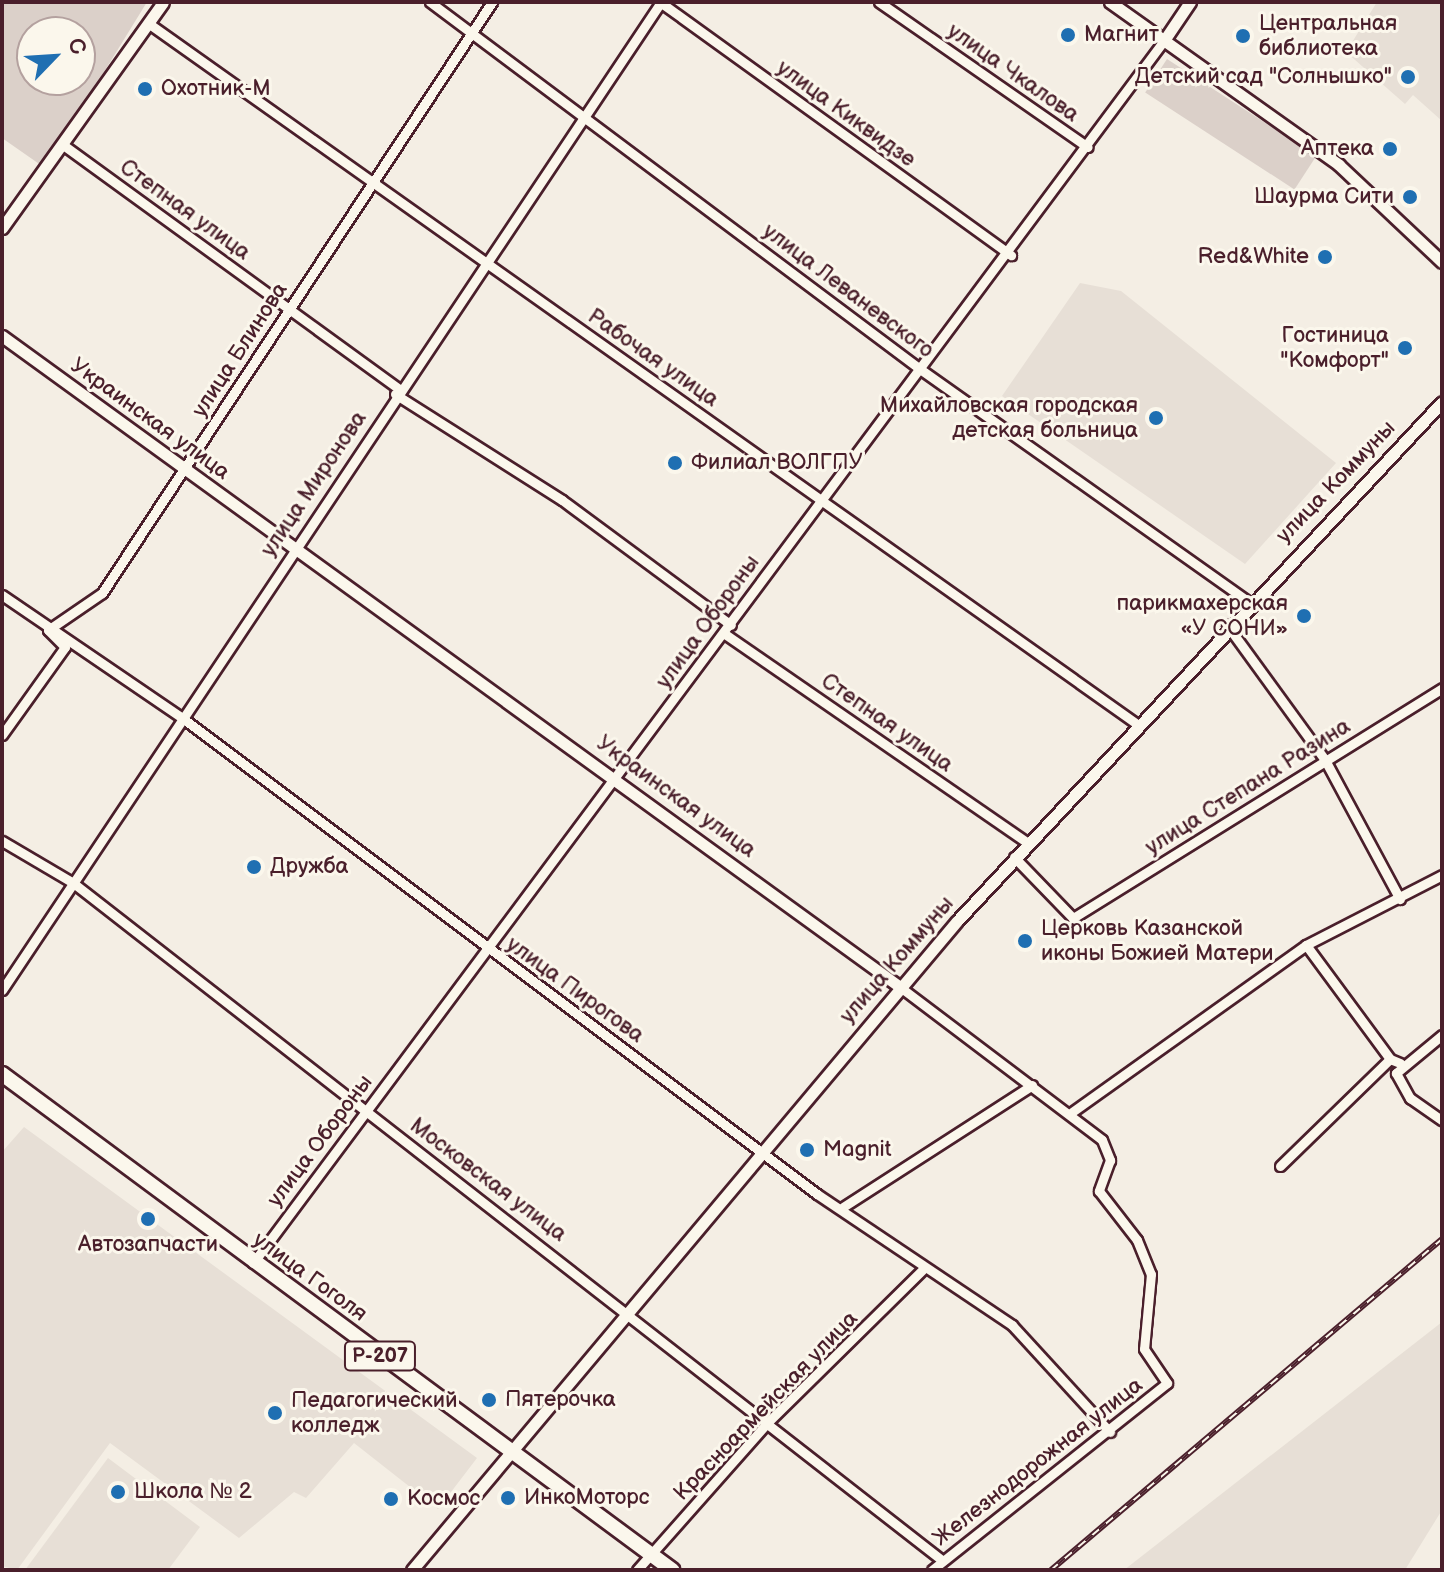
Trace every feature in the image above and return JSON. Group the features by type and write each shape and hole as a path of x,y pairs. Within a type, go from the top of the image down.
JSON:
{"main road":[{"name":"улица Гоголя","path":"2,1074 253,1263 672,1570"}],"street":[{"path":"2,228 66,147 163,2"},
{"name":"улица Леваневского","path":"430,2 473,31 920,369 1249,602"},
{"name":"улица Блинова","path":"48,630 102,593 492,2"},
{"name":"улица Миронова","path":"2,990 484,261 661,2"},
{"name":"улица Киквидзе","path":"661,2 1011,255"},
{"name":"улица Чкалова","path":"879,2 1088,147"},
{"path":"1110,2 1339,165 1442,262"},
{"name":"улица Обороны","path":"253,1263 619,778 822,499 1011,255 1190,2"},
{"name":"Рабочая улица","path":"148,23 374,180 1137,724"},
{"name":"Степная улица","path":"66,147 290,307 397,392 562,500 728,630 1027,842"},
{"name":"Украинская улица","path":"2,336 619,778 1072,1112 1107,1150 1103,1201 1137,1240 1151,1274 1144,1349 1167,1383"},
{"name":"улица Коммуны","path":"412,1570 507,1450 761,1146 1027,842 1227,625 1442,402"},
{"name":"улица Пирогова","path":"2,595 48,630 181,717 489,950 761,1146 923,1269 1012,1325 1110,1432"},
{"path":"1227,625 1325,760 1400,899"},
{"path":"2,735 65,647 48,630"},
{"name":"улица Степана Разина","path":"1014,857 1073,918 1442,688"},
{"name":"Московская улица","path":"2,841 72,882 367,1112 626,1307 943,1561"},
{"path":"1072,1112 1306,945 1442,875"},
{"path":"1306,945 1390,1059 1400,1063"},
{"path":"1442,1035 1400,1063 1396,1073 1410,1098 1442,1120"},
{"path":"1280,1166 1390,1059"},
{"path":"843,1207 1032,1085"},
{"name":"Красноармейская улица","path":"637,1570 767,1423 923,1269"},
{"name":"Железнодорожная улица","path":"932,1570 1110,1432 1167,1383"}],"shaded area":[{"path":"2,2 147,2 96,85 96,16 16,16 16,96 89,96 45,168 2,138"},
{"name":"Детский сад \"Солнышко\"","path":"1377,2 1442,2 1442,121 1413,95 1405,104 1346,52"},
{"path":"1167,59 1316,156 1294,189 1145,93"},
{"name":"Михайловская городская детская больница","path":"1080,283 1121,291 1336,463 1245,564 1002,396"},
{"path":"24,1127 477,1458 438,1509 354,1443 306,1498 294,1492 239,1538 110,1443 17,1570 2,1566 2,1152"},
{"path":"1442,1322 1442,1510 1405,1570 1124,1570"},
{"name":"Школа № 2","path":"108,1458 200,1527 168,1570 25,1570"}],"railway":[{"path":"1051,1570 1442,1239"}],"place":[{"name":"Магнит","path":"1068,35"},
{"name":"Центральная библиотека","path":"1243,36"},
{"name":"Детский сад \"Солнышко\"","path":"1408,77"},
{"name":"Охотник-М","path":"145,89"},
{"name":"Аптека","path":"1390,149"},
{"name":"Шаурма Сити","path":"1410,197"},
{"name":"Red&White","path":"1325,257"},
{"name":"Гостиница \"Комфорт\"","path":"1405,348"},
{"name":"Михайловская городская детская больница","path":"1156,418"},
{"name":"Филиал ВОЛГПУ","path":"675,463"},
{"name":"парикмахерская «У СОНИ»","path":"1304,616"},
{"name":"Дружба","path":"254,867"},
{"name":"Церковь Казанской иконы Божией Матери","path":"1025,941"},
{"name":"Magnit","path":"807,1150"},
{"name":"Автозапчасти","path":"148,1219"},
{"name":"Пятерочка","path":"489,1400"},
{"name":"Педагогический колледж","path":"275,1413"},
{"name":"Школа № 2","path":"118,1492"},
{"name":"ИнкоМоторс","path":"508,1498"},
{"name":"Космос","path":"391,1499"}]}
